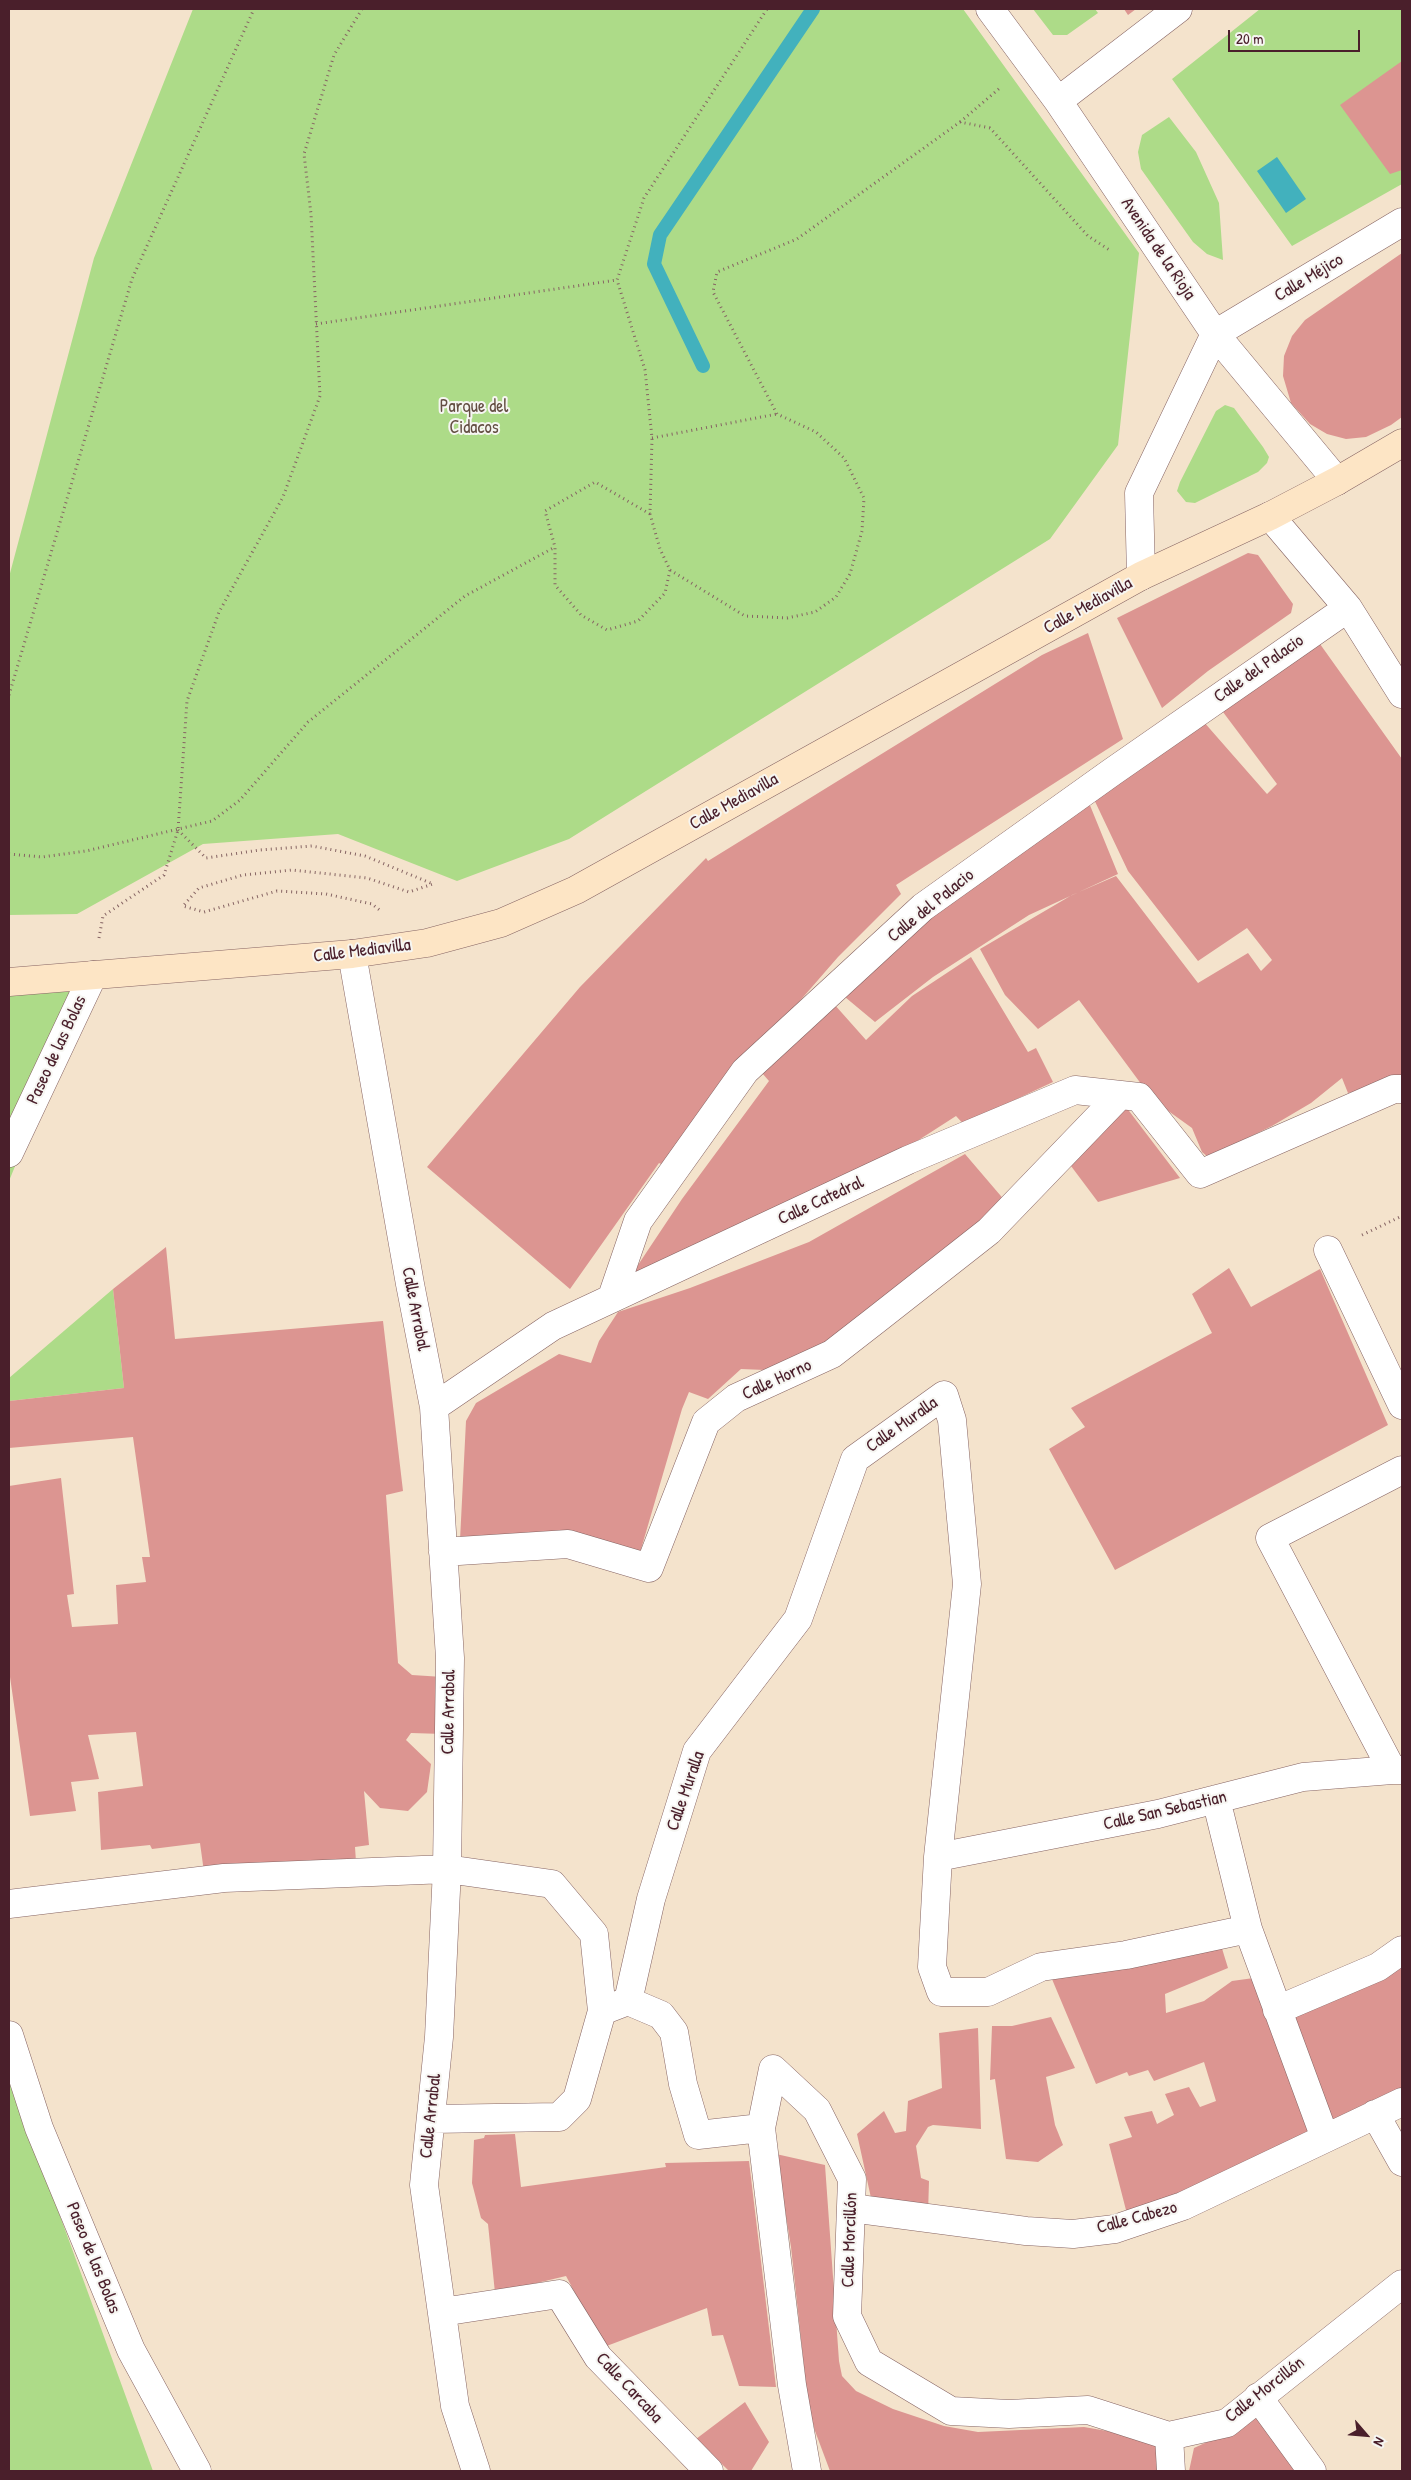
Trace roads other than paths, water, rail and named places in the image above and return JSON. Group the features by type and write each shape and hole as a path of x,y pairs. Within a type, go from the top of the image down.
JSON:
{"street":[{"name":"Avenida de la Rioja","path":"990,9 1058,101 1215,334 1337,481"},
{"path":"1058,101 1178,9"},
{"name":"Calle Méjico","path":"1215,334 1402,222"},
{"path":"1141,576 1139,493 1215,334"},
{"name":"Calle Mediavilla","path":"9,982 352,954 427,943 501,923 576,890 1141,576 1270,516 1337,481 1402,443"},
{"path":"1270,516 1348,608 1402,694"},
{"name":"Calle del Palacio","path":"612,1297 638,1221 745,1071 922,907 1348,608"},
{"name":"Calle Arrabal","path":"352,954 410,1284 434,1407 450,1658 447,1868 439,2037 424,2185 455,2406 476,2471"},
{"name":"Paseo de las Bolas","path":"9,1153 93,975"},
{"name":"Calle Catedral","path":"434,1407 553,1326 908,1160 1075,1090 1139,1097 1200,1174 1394,1089 1402,1089"},
{"name":"Calle Horno","path":"443,1552 568,1544 649,1568 706,1422 736,1398 832,1354 989,1231 1120,1094"},
{"path":"1328,1250 1402,1405"},
{"name":"Calle Muralla","path":"628,2001 651,1899 697,1751 798,1619 855,1459 944,1395 952,1420 967,1584 938,1857 932,1967 941,1992 988,1992 1041,1967 1126,1954 1248,1930"},
{"path":"1397,1770 1270,1538 1402,1470"},
{"name":"Calle San Sebastian","path":"938,1857 1158,1814 1304,1777 1397,1770"},
{"path":"1216,1799 1248,1930 1325,2138"},
{"path":"9,1904 224,1878 447,1868 552,1884 594,1934 602,2011 577,2099 559,2117 431,2119"},
{"path":"1277,2010 1378,1967 1402,1950"},
{"path":"602,2011 628,2001 661,2015 674,2032 683,2084 698,2134 761,2128 792,2385 807,2471"},
{"name":"Paseo de las Bolas","path":"9,2035 39,2128 131,2350 197,2471"},
{"name":"Calle Morcillón","path":"761,2128 773,2069 817,2110 852,2179 847,2316 869,2362 951,2411 1010,2414 1088,2410 1169,2436 1227,2423 1402,2284"},
{"name":"Calle Cabezo","path":"851,2208 1026,2231 1073,2234 1115,2228 1183,2206 1402,2102"},
{"path":"1375,2114 1402,2162"},
{"name":"Calle Carcaba","path":"442,2312 559,2294 598,2357 709,2471"},
{"path":"1258,2398 1312,2471"},
{"path":"1169,2436 1171,2471"}],"water":[{"path":"1277,157 1306,199 1286,213 1257,171"}],"waterway":[{"path":"703,366 654,264 660,235 813,9"}],"park label":[{"name":"Parque del Cidacos","path":"474,417"}]}
